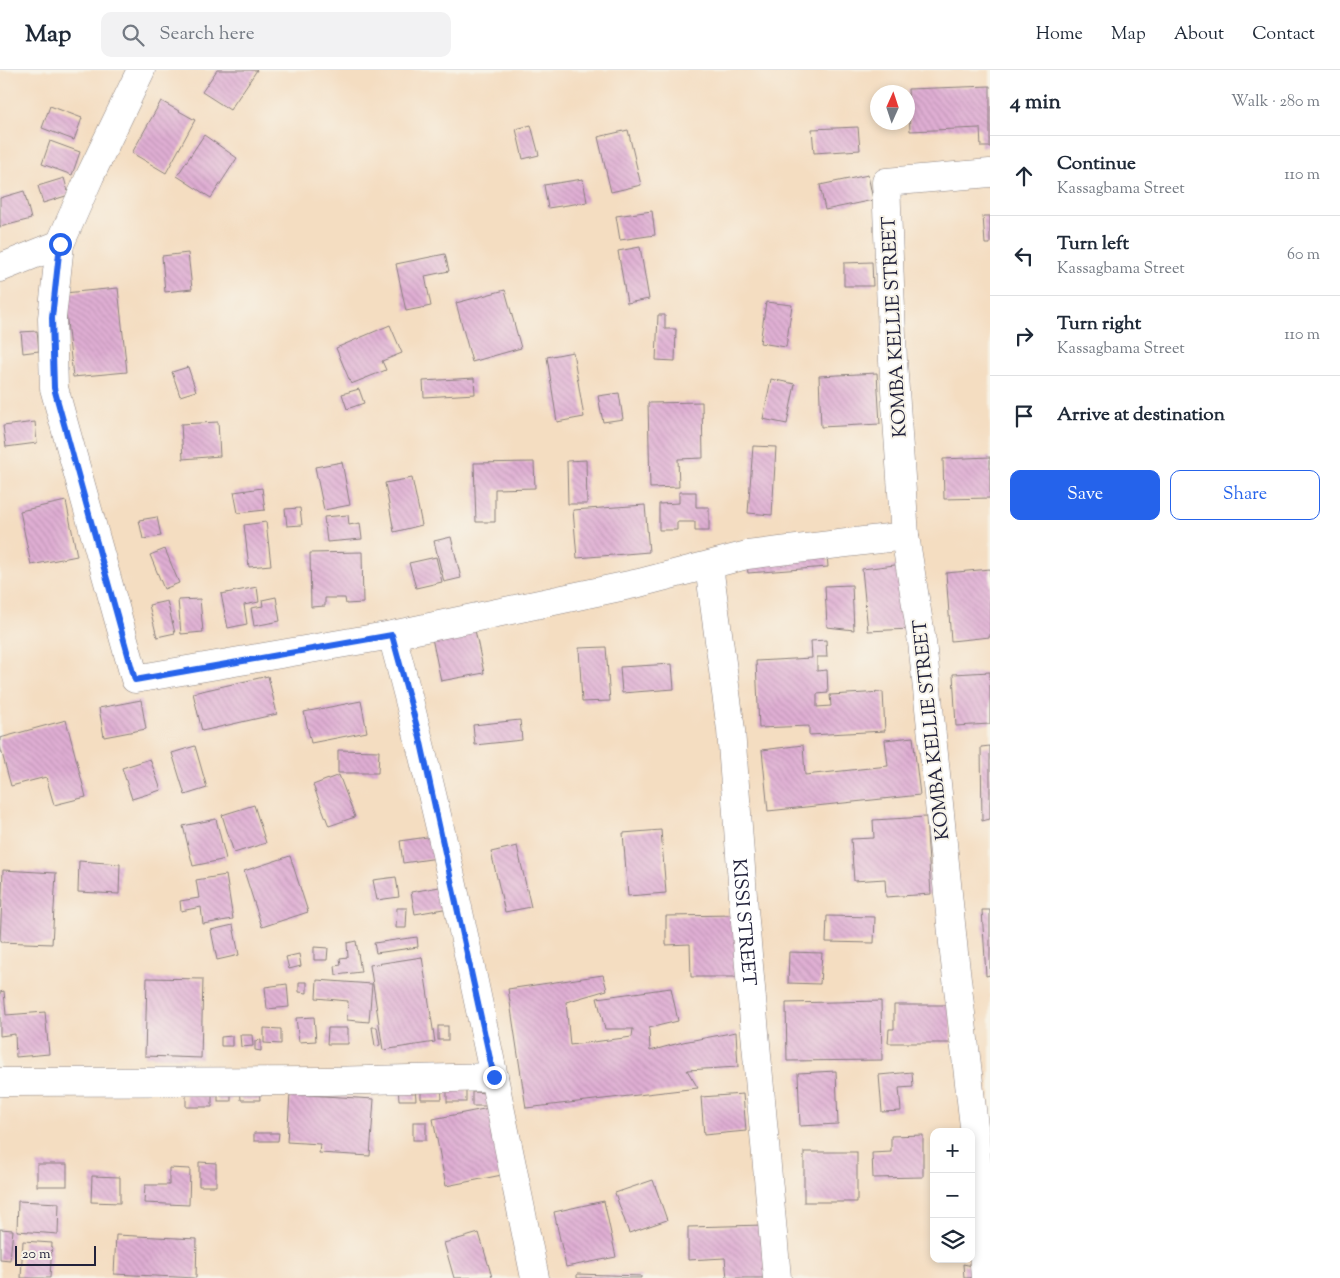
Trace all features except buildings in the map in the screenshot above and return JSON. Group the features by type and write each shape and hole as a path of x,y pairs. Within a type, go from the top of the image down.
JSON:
{"street":[{"path":"141,70 90,176 60,244 52,318 54,388 135,680 392,635 639,583 768,551 906,536"},
{"name":"KOMBA KELLIE STREET","path":"985,1278 983,1135 954,953 923,651 906,536 893,361 886,182 990,173"},
{"path":"0,268 60,244"},
{"name":"KISSI STREET","path":"709,566 731,730 744,910 777,1278"},
{"path":"392,635 420,738 494,1077 535,1278"},
{"path":"0,1082 326,1081 494,1077"}],"route":[{"path":"60,244 52,318 54,388 135,680 392,635 420,738 494,1077"}]}
